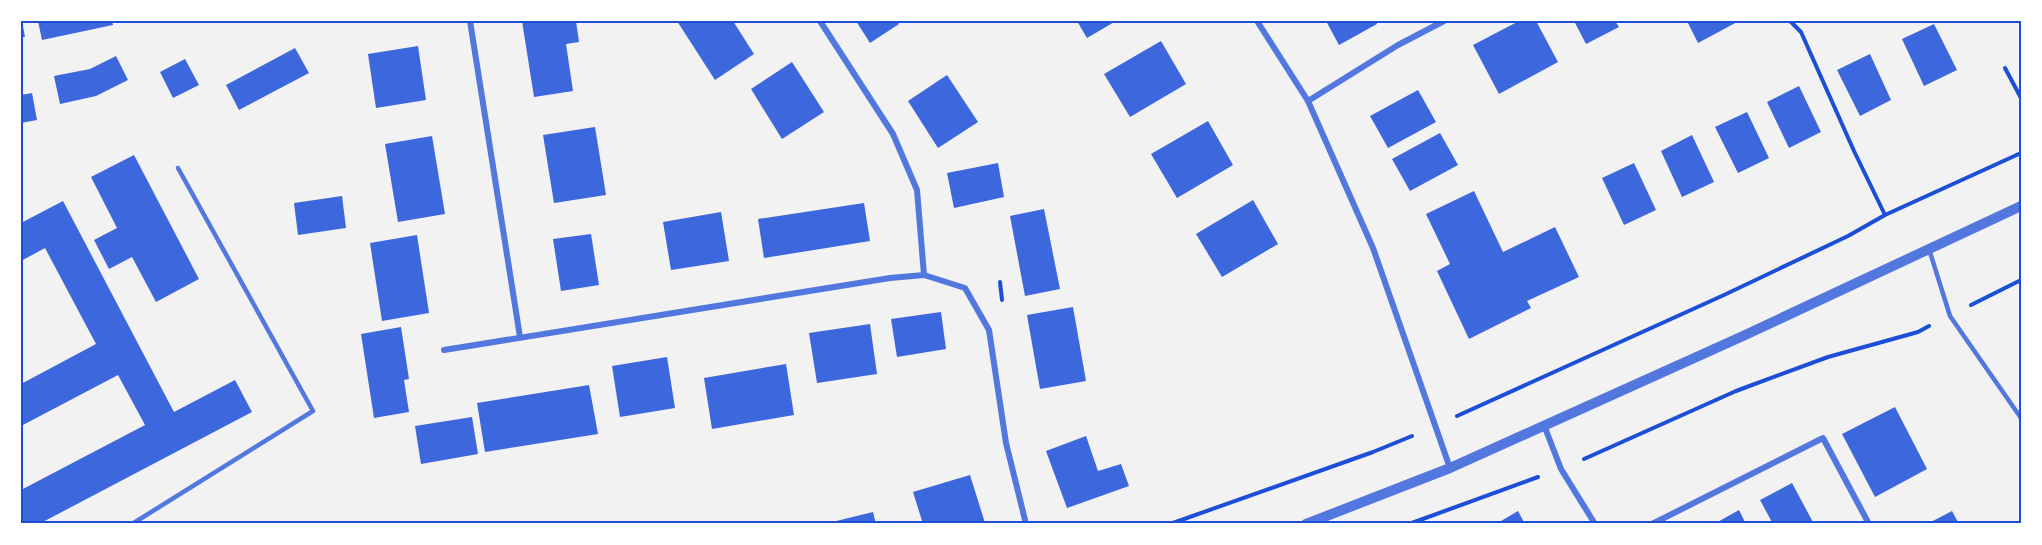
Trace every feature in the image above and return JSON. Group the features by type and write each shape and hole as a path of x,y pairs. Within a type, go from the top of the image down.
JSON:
{"street":[{"path":"470,21 520,337"},
{"path":"820,21 893,134 917,190 924,275"},
{"path":"1257,21 1308,101 1373,248 1450,468"},
{"path":"1308,101 1398,45 1444,21"},
{"path":"1306,524 1450,468 1743,336 2021,206"},
{"path":"444,350 890,278 924,275 965,288 988,330 1006,443 1026,524"},
{"path":"1544,425 1561,469 1595,524"},
{"path":"1652,524 1823,438 1869,524"}],"lane":[{"path":"132,524 313,411 178,168"},
{"path":"1929,249 1950,316 2021,418"}],"path":[{"path":"1790,21 1802,32 1854,151 1886,214"},
{"path":"2005,68 2021,98"},
{"path":"1170,524 1373,453 1435,426 1724,295 1848,236 1886,214 2021,153"},
{"path":"1409,524 1561,469 1736,391 1828,357 1918,332 2021,280"}],"building":[{"path":"22,21 25,37 21,37"},
{"path":"38,21 112,21 113,25 42,40"},
{"path":"522,21 576,21 579,42 566,44 573,91 534,97"},
{"path":"677,21 733,21 754,54 715,80"},
{"path":"856,21 897,21 899,24 870,43"},
{"path":"1077,21 1116,21 1087,38"},
{"path":"1326,21 1376,21 1377,24 1339,45"},
{"path":"1519,21 1536,21 1558,62 1499,94 1473,45"},
{"path":"1574,21 1615,21 1619,27 1586,44"},
{"path":"1687,21 1739,21 1698,43"},
{"path":"1934,24 1957,70 1924,86 1902,39"},
{"path":"1161,41 1186,84 1130,117 1104,74"},
{"path":"418,46 426,100 376,108 368,54"},
{"path":"295,48 309,73 239,110 226,85"},
{"path":"1870,54 1891,100 1860,116 1837,70"},
{"path":"116,56 128,80 96,96 60,104 54,76 90,69"},
{"path":"185,59 199,85 173,98 160,72"},
{"path":"792,62 824,112 782,139 751,89"},
{"path":"947,75 978,122 938,148 908,101"},
{"path":"1799,86 1821,132 1789,148 1767,102"},
{"path":"1418,90 1436,122 1388,148 1370,116"},
{"path":"32,93 37,120 21,123 21,95"},
{"path":"1747,112 1769,158 1738,173 1715,127"},
{"path":"1208,121 1233,165 1177,198 1151,154"},
{"path":"595,127 606,195 554,203 543,135"},
{"path":"1440,133 1458,165 1410,191 1392,159"},
{"path":"1692,135 1714,182 1682,197 1661,151"},
{"path":"432,136 445,214 398,222 385,144"},
{"path":"134,155 199,279 156,302 132,257 109,269 94,240 117,228 91,177"},
{"path":"998,163 1004,197 954,208 947,173"},
{"path":"1634,163 1656,210 1624,225 1602,178"},
{"path":"1474,191 1503,252 1555,227 1579,277 1527,301 1531,308 1469,339 1437,271 1450,264 1426,214"},
{"path":"342,196 346,228 298,235 294,203"},
{"path":"1253,200 1278,244 1222,277 1196,234"},
{"path":"63,201 174,412 235,380 252,412 39,524 21,524 21,490 145,425 118,375 21,426 21,384 96,344 45,248 21,261 21,223"},
{"path":"864,203 870,241 764,258 758,219"},
{"path":"1044,209 1060,289 1025,296 1010,216"},
{"path":"721,212 729,261 671,270 663,222"},
{"path":"591,234 599,285 561,291 553,239"},
{"path":"417,235 429,313 382,321 370,243"},
{"path":"1073,307 1086,381 1040,389 1027,315"},
{"path":"941,312 946,349 897,357 891,319"},
{"path":"870,324 877,374 817,383 809,333"},
{"path":"401,327 409,379 404,380 409,412 374,418 361,334"},
{"path":"667,357 675,408 620,417 612,366"},
{"path":"786,364 794,415 712,429 704,378"},
{"path":"589,385 598,434 485,452 477,403"},
{"path":"1895,407 1927,469 1875,497 1842,434"},
{"path":"472,417 478,454 421,464 415,426"},
{"path":"1086,436 1098,471 1121,464 1129,486 1067,508 1046,451"},
{"path":"970,475 985,523 923,524 913,492"},
{"path":"1792,483 1814,524 1773,524 1760,500"},
{"path":"1739,510 1746,524 1714,524"},
{"path":"1518,511 1525,524 1496,524"},
{"path":"1952,511 1959,524 1927,524"},
{"path":"873,512 876,524 828,524 828,523"}]}
